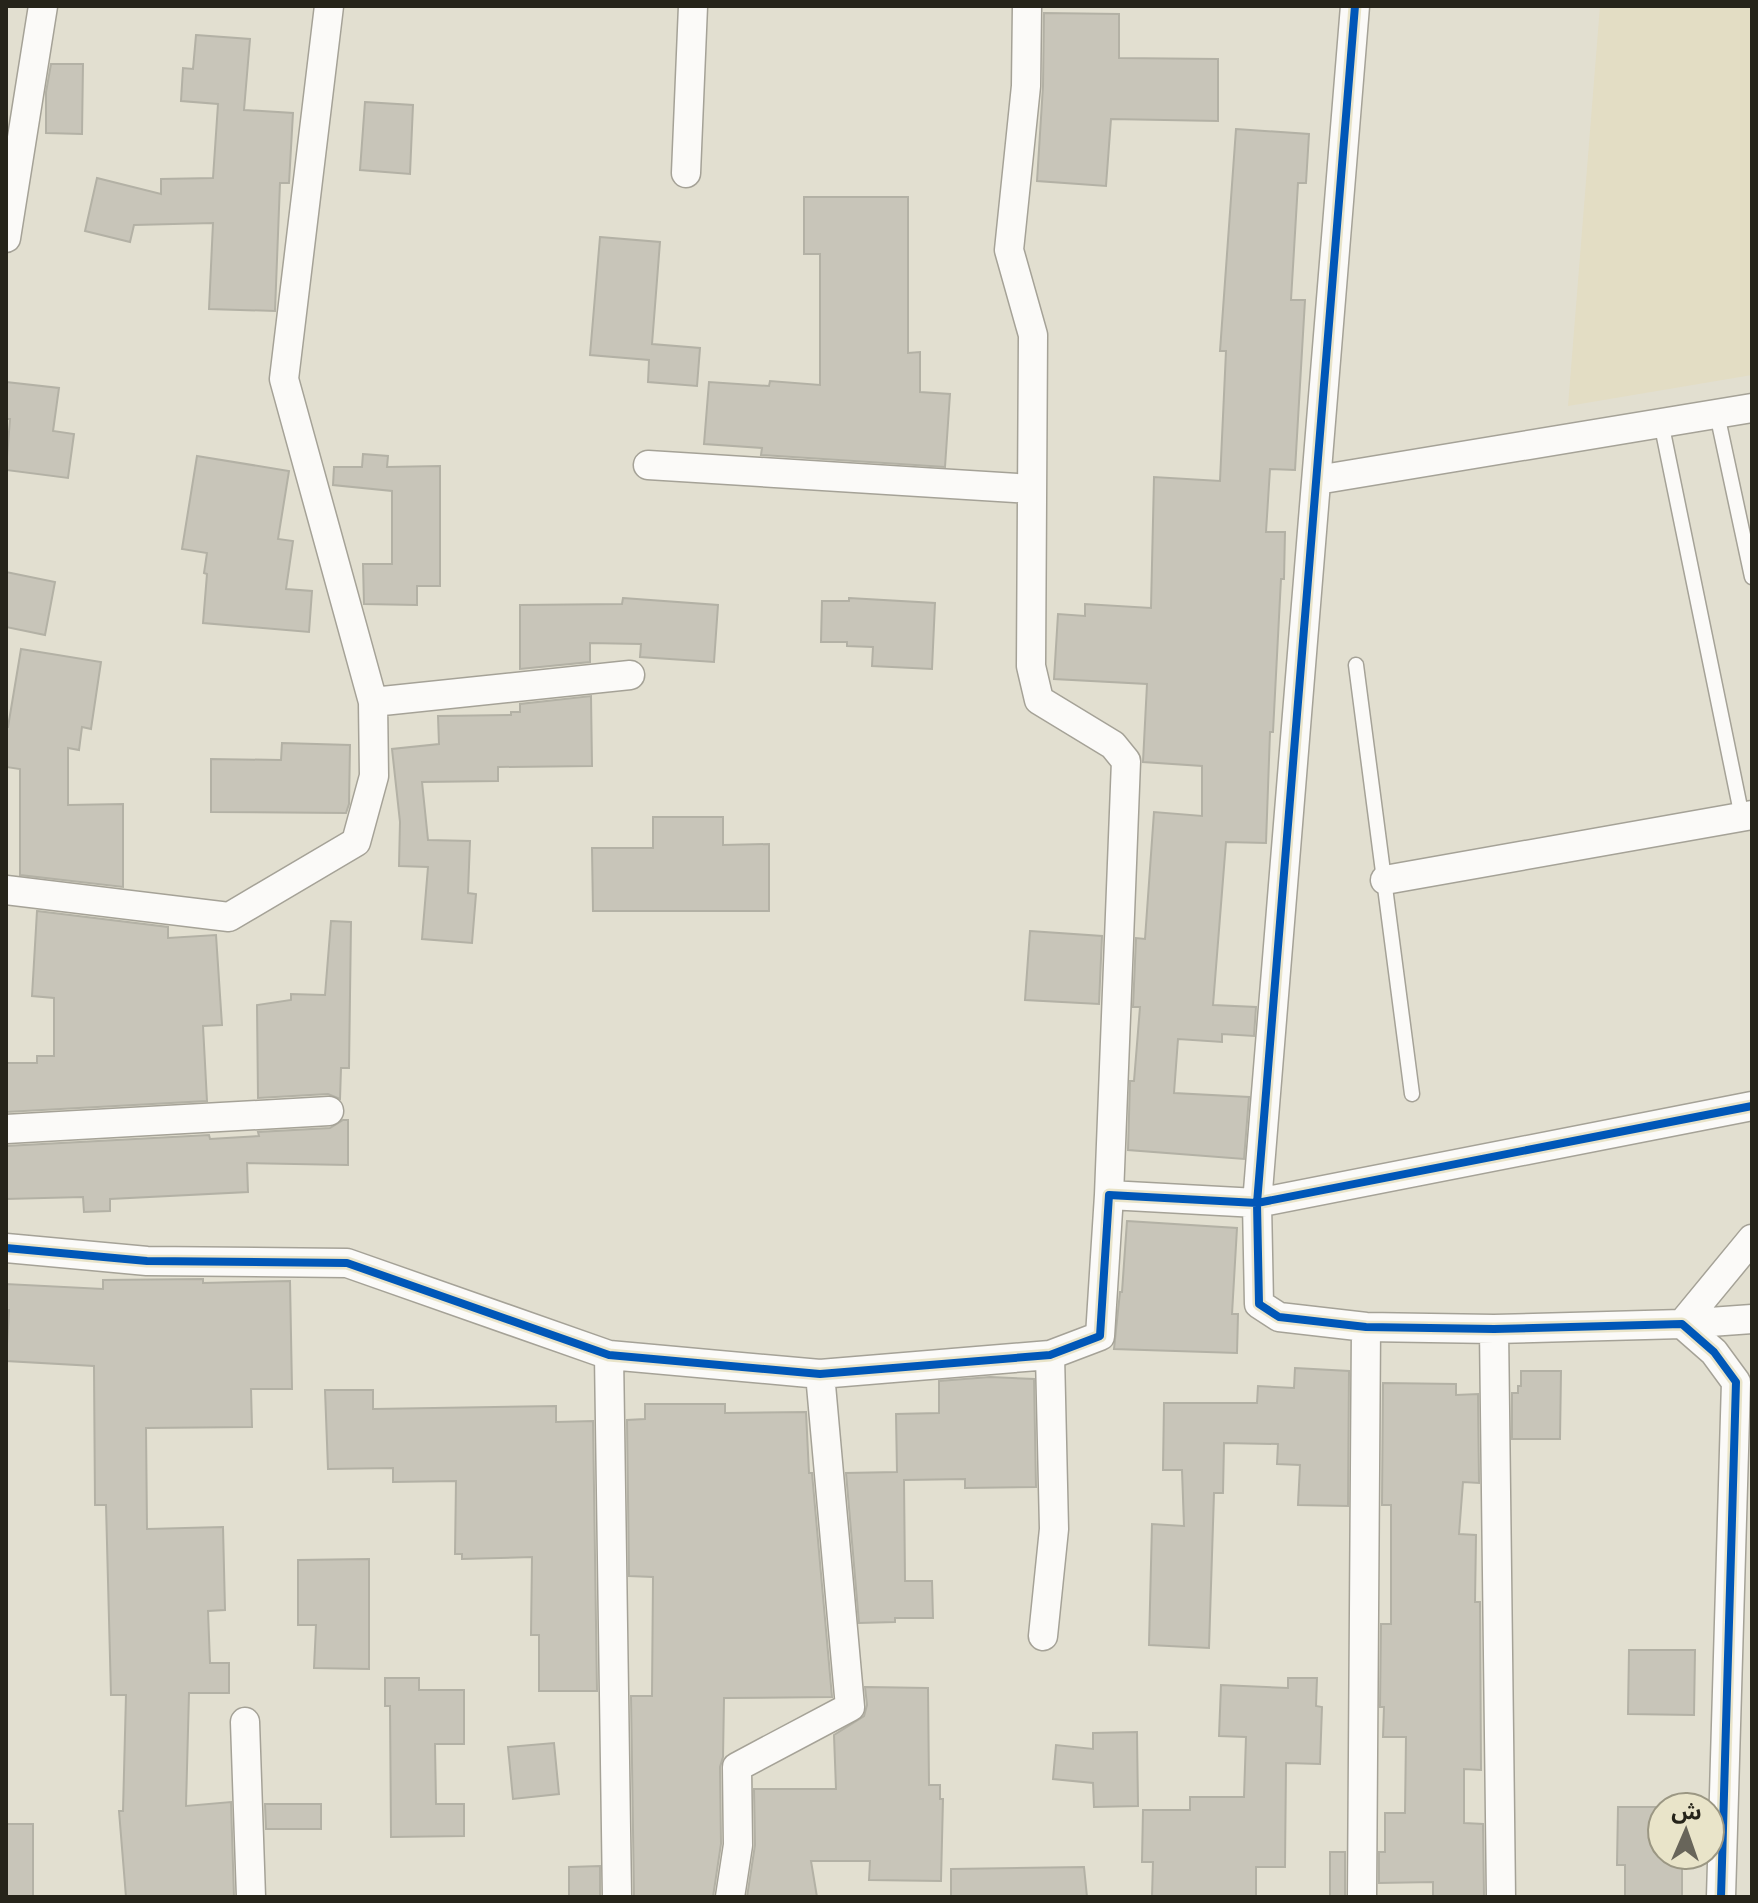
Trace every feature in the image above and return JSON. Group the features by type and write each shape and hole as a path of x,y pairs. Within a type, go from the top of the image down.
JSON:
{"street":[{"path":"6,238 43,6"},
{"path":"6,890 229,917 356,842 374,776 373,702 284,379 329,6"},
{"path":"686,173 693,6"},
{"path":"6,1248 147,1261 347,1263 609,1355 820,1374 1050,1355 1100,1336 1109,1195 1126,761 1113,745 1039,700 1031,666 1033,335 1009,250 1026,86 1027,6"},
{"path":"1355,6 1257,1203 1259,1304 1279,1317 1366,1327 1494,1329 1752,1319"},
{"path":"1317,480 1752,408"},
{"path":"648,465 1032,489"},
{"path":"373,702 630,675"},
{"path":"1385,880 1747,816"},
{"path":"1109,1195 1257,1203 1752,1106"},
{"path":"6,1129 329,1111"},
{"path":"1682,1324 1752,1239"},
{"path":"1682,1324 1714,1352 1736,1382 1721,1897"},
{"path":"1362,1897 1366,1327"},
{"path":"1494,1329 1501,1897"},
{"path":"609,1355 617,1897"},
{"path":"1043,1636 1054,1529 1050,1355"},
{"path":"730,1897 738,1845 737,1767 850,1707 820,1374"},
{"path":"245,1722 251,1897"}],"lane":[{"path":"1717,414 1752,577"},
{"path":"1661,422 1747,816"},
{"path":"1356,665 1412,1094"}],"shaded area":[{"path":"1600,6 1752,6 1752,375 1568,406"}],"building":[{"path":"1044,13 1119,14 1119,58 1218,59 1218,121 1111,119 1106,186 1037,181"},
{"path":"196,35 250,39 244,110 293,113 289,183 280,183 275,311 209,309 213,223 134,225 130,242 85,231 97,178 161,194 161,179 213,178 218,104 181,101 183,68 193,69"},
{"path":"51,64 83,64 82,134 46,133 46,92"},
{"path":"365,102 413,105 410,174 360,170"},
{"path":"1236,129 1309,134 1306,183 1298,183 1291,300 1305,300 1295,470 1270,469 1266,532 1285,532 1273,732 1270,732 1266,843 1226,842 1213,1005 1256,1007 1254,1036 1222,1034 1222,1042 1178,1039 1174,1093 1249,1097 1244,1159 1128,1150 1130,1081 1134,1081 1140,1007 1133,1007 1136,938 1145,939 1154,812 1202,816 1202,766 1143,762 1147,684 1054,679 1058,614 1085,616 1085,604 1151,608 1154,477 1220,481 1226,351 1220,351"},
{"path":"804,197 908,197 908,353 920,352 920,392 950,394 945,467 761,455 762,448 704,444 709,382 769,386 770,381 820,385 820,254 804,254"},
{"path":"600,237 660,242 652,344 700,348 697,386 648,382 649,360 590,355"},
{"path":"6,382 59,388 53,431 74,434 68,478 6,470 10,419 6,419"},
{"path":"363,454 388,456 387,467 440,466 440,586 417,586 417,605 364,604 363,564 392,564 392,491 333,485 334,467 362,467"},
{"path":"197,456 289,471 278,539 293,541 286,589 312,591 309,632 203,623 207,553 182,549"},
{"path":"6,572 55,582 45,635 6,627"},
{"path":"623,598 718,605 714,662 640,657 641,644 590,643 590,662 520,669 520,605 622,604"},
{"path":"849,598 935,603 932,669 872,666 873,647 847,646 847,642 821,642 822,601 849,601"},
{"path":"21,649 101,662 91,729 82,727 79,750 68,748 68,805 123,804 123,887 20,875 20,769 6,767 6,727"},
{"path":"591,696 592,766 498,767 498,781 422,782 428,840 470,841 468,893 476,894 472,943 422,939 428,867 399,866 400,822 392,749 439,744 438,716 511,715 511,712 520,712 520,704"},
{"path":"282,743 350,745 349,804 346,813 211,812 211,759 281,760"},
{"path":"653,817 723,817 723,845 769,844 769,911 593,911 592,848 653,848"},
{"path":"37,911 168,927 168,938 216,935 222,1025 203,1026 207,1101 6,1112 6,1063 37,1063 37,1056 54,1056 54,998 32,996"},
{"path":"331,921 351,922 349,1068 341,1068 340,1099 328,1094 258,1098 257,1005 291,1000 291,994 325,995"},
{"path":"1030,931 1102,936 1099,1004 1025,1000"},
{"path":"348,1120 348,1165 247,1163 248,1192 110,1199 110,1211 84,1212 83,1197 6,1199 6,1146 209,1135 210,1139 259,1136 258,1132 330,1128"},
{"path":"1127,1221 1237,1228 1232,1314 1238,1314 1237,1353 1114,1349"},
{"path":"203,1279 203,1283 290,1281 292,1389 251,1389 252,1427 146,1428 147,1529 223,1527 225,1610 208,1611 210,1663 229,1663 229,1693 189,1693 186,1806 231,1802 234,1897 126,1897 119,1811 123,1811 126,1695 111,1695 106,1505 95,1505 94,1366 6,1361 9,1310 6,1310 6,1284 103,1289 103,1280"},
{"path":"1295,1368 1349,1371 1348,1506 1298,1505 1300,1465 1277,1464 1278,1444 1224,1443 1223,1493 1214,1493 1209,1648 1149,1645 1152,1524 1184,1526 1182,1470 1163,1470 1164,1403 1257,1403 1258,1386 1294,1388"},
{"path":"1521,1371 1561,1371 1560,1439 1512,1439 1512,1393 1518,1393 1518,1386 1521,1386"},
{"path":"990,1377 1034,1379 1036,1487 965,1488 965,1479 904,1480 905,1581 932,1581 933,1618 895,1618 895,1622 859,1623 846,1473 897,1472 896,1414 939,1413 939,1381"},
{"path":"1383,1383 1456,1384 1456,1395 1478,1394 1479,1483 1463,1482 1459,1534 1476,1535 1475,1602 1480,1602 1481,1770 1464,1769 1464,1823 1483,1824 1484,1897 1433,1897 1433,1882 1379,1883 1379,1852 1385,1852 1385,1813 1405,1813 1406,1737 1383,1737 1384,1707 1380,1707 1381,1624 1391,1624 1391,1505 1382,1505"},
{"path":"325,1390 373,1390 373,1409 556,1406 556,1422 593,1421 597,1691 539,1691 539,1635 531,1635 532,1557 462,1559 462,1554 455,1554 456,1481 393,1482 393,1468 328,1469"},
{"path":"645,1404 725,1404 725,1413 806,1412 809,1473 812,1473 832,1697 724,1698 723,1757 720,1767 721,1844 713,1897 634,1897 631,1696 652,1696 653,1577 629,1576 627,1420 645,1419"},
{"path":"369,1559 369,1669 314,1668 316,1625 298,1625 298,1560"},
{"path":"1629,1650 1695,1650 1694,1715 1628,1714"},
{"path":"385,1678 419,1678 419,1690 464,1690 464,1744 435,1744 436,1804 464,1804 464,1836 391,1837 390,1706 385,1706"},
{"path":"1288,1678 1317,1678 1316,1706 1322,1707 1320,1764 1286,1763 1285,1867 1256,1867 1256,1897 1152,1897 1153,1862 1142,1862 1143,1810 1190,1810 1190,1797 1244,1797 1246,1737 1219,1736 1221,1685 1288,1688"},
{"path":"865,1687 928,1688 929,1785 940,1785 940,1799 943,1799 941,1881 869,1880 870,1861 811,1861 817,1897 747,1897 755,1845 754,1789 836,1789 834,1735 864,1716 867,1705"},
{"path":"1137,1732 1138,1806 1094,1807 1093,1783 1053,1779 1056,1745 1093,1749 1093,1733"},
{"path":"554,1743 559,1794 513,1799 508,1747"},
{"path":"265,1804 321,1804 321,1829 266,1829"},
{"path":"1618,1807 1646,1807 1646,1871 1682,1871 1682,1897 1625,1897 1625,1865 1617,1865"},
{"path":"6,1824 33,1824 33,1896 6,1896"},
{"path":"1330,1852 1345,1852 1345,1897 1330,1897"},
{"path":"600,1866 600,1897 569,1897 569,1867"},
{"path":"1084,1867 1087,1897 951,1897 951,1869"}],"cycle path":[{"path":"1355,6 1257,1203 1259,1304 1279,1317 1366,1327 1494,1329 1682,1324 1714,1352 1736,1382 1721,1897"},
{"path":"6,1248 147,1261 347,1263 609,1355 820,1374 1050,1355 1100,1336 1109,1195 1257,1203 1752,1106"}]}
